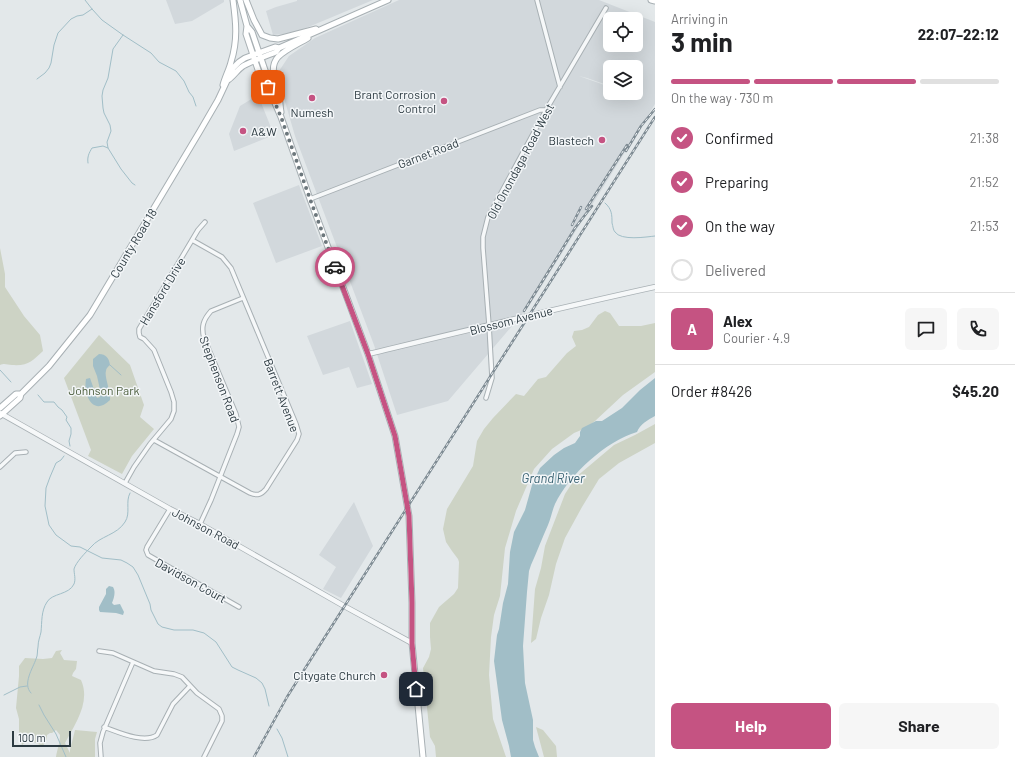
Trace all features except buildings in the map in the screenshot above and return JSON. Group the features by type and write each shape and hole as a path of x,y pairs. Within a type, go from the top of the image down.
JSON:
{"main road":[{"path":"217,102 235,46 236,31 232,0"},
{"path":"240,0 247,26 246,34 262,81 268,87 281,117 368,354 395,436 409,516 412,643 423,757"},
{"path":"246,0 254,20 262,34 270,38 278,38 328,26"},
{"name":"County Road 18","path":"0,414 20,398 21,394 49,366 90,315 217,102 231,71 237,64 245,58 253,55 260,56 276,52 279,48 388,0"},
{"path":"651,0 655,1"},
{"path":"247,26 252,32 268,79 268,87"},
{"path":"281,117 280,98 273,71 276,60 285,52 328,26"},
{"name":"County Road 18","path":"228,80 243,66 255,61 260,56"},
{"name":"County Road 18","path":"0,408 16,394 21,394"}],"street":[{"path":"537,0 560,87"},
{"name":"Old Onondaga Road West","path":"486,398 492,378 483,248 483,237 488,217 546,110 606,8"},
{"name":"Garnet Road","path":"310,199 540,110 546,110"},
{"name":"Hansford Drive","path":"125,483 134,467 171,419 174,411 174,402 154,350 144,339 140,337 139,329 198,230 205,222"},
{"name":"Barrett Avenue","path":"154,440 254,495 262,494 266,489 297,440 299,434 231,268 225,259 219,254 192,240"},
{"name":"Blossom Avenue","path":"368,354 489,326 528,315 655,287"},
{"name":"Stephenson Road","path":"200,524 211,500 239,427 236,414 204,338 202,330 203,323 211,312 243,298"},
{"name":"Johnson Road","path":"0,414 412,643"},
{"path":"0,466 15,453 26,452"},
{"name":"Davidson Court","path":"170,509 147,547 146,550 148,555 239,607"},
{"path":"99,651 113,653 154,671 178,675 185,679 190,686 219,709 222,716 222,721 204,757"},
{"path":"100,757 101,740 104,727 133,662"},
{"path":"104,727 134,737 154,737 157,735 173,704 190,686"}],"shaded area":[{"path":"166,0 224,0 224,2 192,21 175,24"},
{"path":"297,0 373,0 294,33 273,35 266,11"},
{"path":"399,0 599,0 630,12 603,12 603,52 643,52 643,17 655,22 655,104 529,306 448,401 397,415 374,345 295,136 277,74 289,56 315,38"},
{"path":"258,95 274,135 234,151 229,134 240,106"},
{"path":"299,185 322,246 276,263 253,203"},
{"path":"350,321 372,384 357,388 349,367 323,375 307,336"},
{"path":"354,502 373,546 341,598 323,589 336,567 319,555"}],"green space":[{"path":"0,248 5,274 5,287 24,316 40,335 43,351 33,360 22,365 0,365"},
{"path":"605,311 610,313 619,326 641,326 655,323 655,372 623,395 586,428 574,433 552,449 534,469 516,511 505,548 500,596 494,615 491,637 489,675 493,719 506,757 436,757 435,746 430,737 423,668 429,657 431,649 430,623 439,607 454,594 458,588 459,562 446,542 443,529 447,509 473,466 477,441 484,429 516,394 524,396 538,379 546,377 567,353 576,346 572,337 574,331 589,327 598,315"},
{"name":"Johnson Park","path":"99,335 130,365 144,405 140,417 154,429 132,456 122,474 88,456 91,450 64,378"},
{"path":"655,424 655,443 619,463 599,479 582,507 565,538 556,564 549,595 536,639 531,643 535,589 545,546 565,494 576,477 614,445"},
{"path":"62,650 60,653 64,660 77,661 76,669 72,676 81,680 84,688 83,705 77,721 65,743 70,753 75,730 97,732 95,739 95,757 56,757 60,735 56,730 47,735 47,739 43,746 31,741 22,745 19,738 19,719 16,708 19,666 25,658 52,658 56,651"},
{"path":"536,727 543,730 556,746 557,757 544,757"}],"water":[{"path":"99,354 108,358 110,363 107,368 106,377 110,400 104,405 99,406 90,402 85,385 86,379 90,378 97,398 100,397 101,394 97,376 93,366 93,359"},
{"name":"Grand River","path":"655,378 655,416 642,424 637,432 625,436 601,451 569,482 555,504 531,565 529,571 523,646 525,683 533,720 533,740 539,757 511,757 502,720 494,661 497,635 508,584 510,552 514,532 525,510 532,485 540,468 554,455 575,443 580,436 582,428 596,421 602,421 622,408 640,390"},
{"path":"109,586 113,587 114,591 112,603 114,605 120,604 124,612 123,615 100,612 99,610 99,607 106,594 106,589"}],"waterway":[{"path":"85,0 102,20 151,53 159,62 176,71 184,81 196,106"},
{"path":"37,79 49,68 58,33 71,19 83,15 92,9"},
{"path":"123,35 113,49 108,78 102,96 104,113 110,125 111,131 107,142 108,148 121,169 135,185"},
{"path":"88,163 88,155 92,148 103,146 108,148"},
{"path":"605,203 612,215 613,229 618,235 634,238 655,236"},
{"path":"110,365 121,375"},
{"path":"0,370 11,382"},
{"path":"38,395 44,402 54,402 67,417 66,420 71,428 69,441 70,446"},
{"path":"64,456 56,463 46,488 45,506 49,525 56,535 71,546 80,547 102,558 121,560 133,567 138,575 158,624 162,627 174,630 193,630 204,633 216,642 232,667 256,678 262,683 269,706"},
{"path":"31,693 28,681 37,656 45,605 49,599 72,588 75,582 74,569 79,560 95,543 118,530 122,526 128,515 128,500 130,493"},
{"path":"4,695 20,687 27,686"},
{"path":"39,705 56,734 66,757"},
{"path":"277,729 282,738 288,757"}],"railway":[{"path":"626,151 641,126 655,109"},
{"path":"254,757 287,697 655,117"},
{"path":"586,209 627,145"},
{"path":"524,311 575,228 592,206"},
{"path":"572,225 581,207"}],"way so far":[{"path":"268,87 281,117 335,267"}],"place":[{"name":"Numesh","path":"312,98"},
{"name":"Brant Corrosion Control","path":"444,101"},
{"name":"A&W","path":"243,131"},
{"name":"Blastech","path":"602,140"},
{"name":"Citygate Church","path":"384,675"}],"route":[{"path":"335,267 368,354 395,436 409,516 412,643 416,689"}]}
